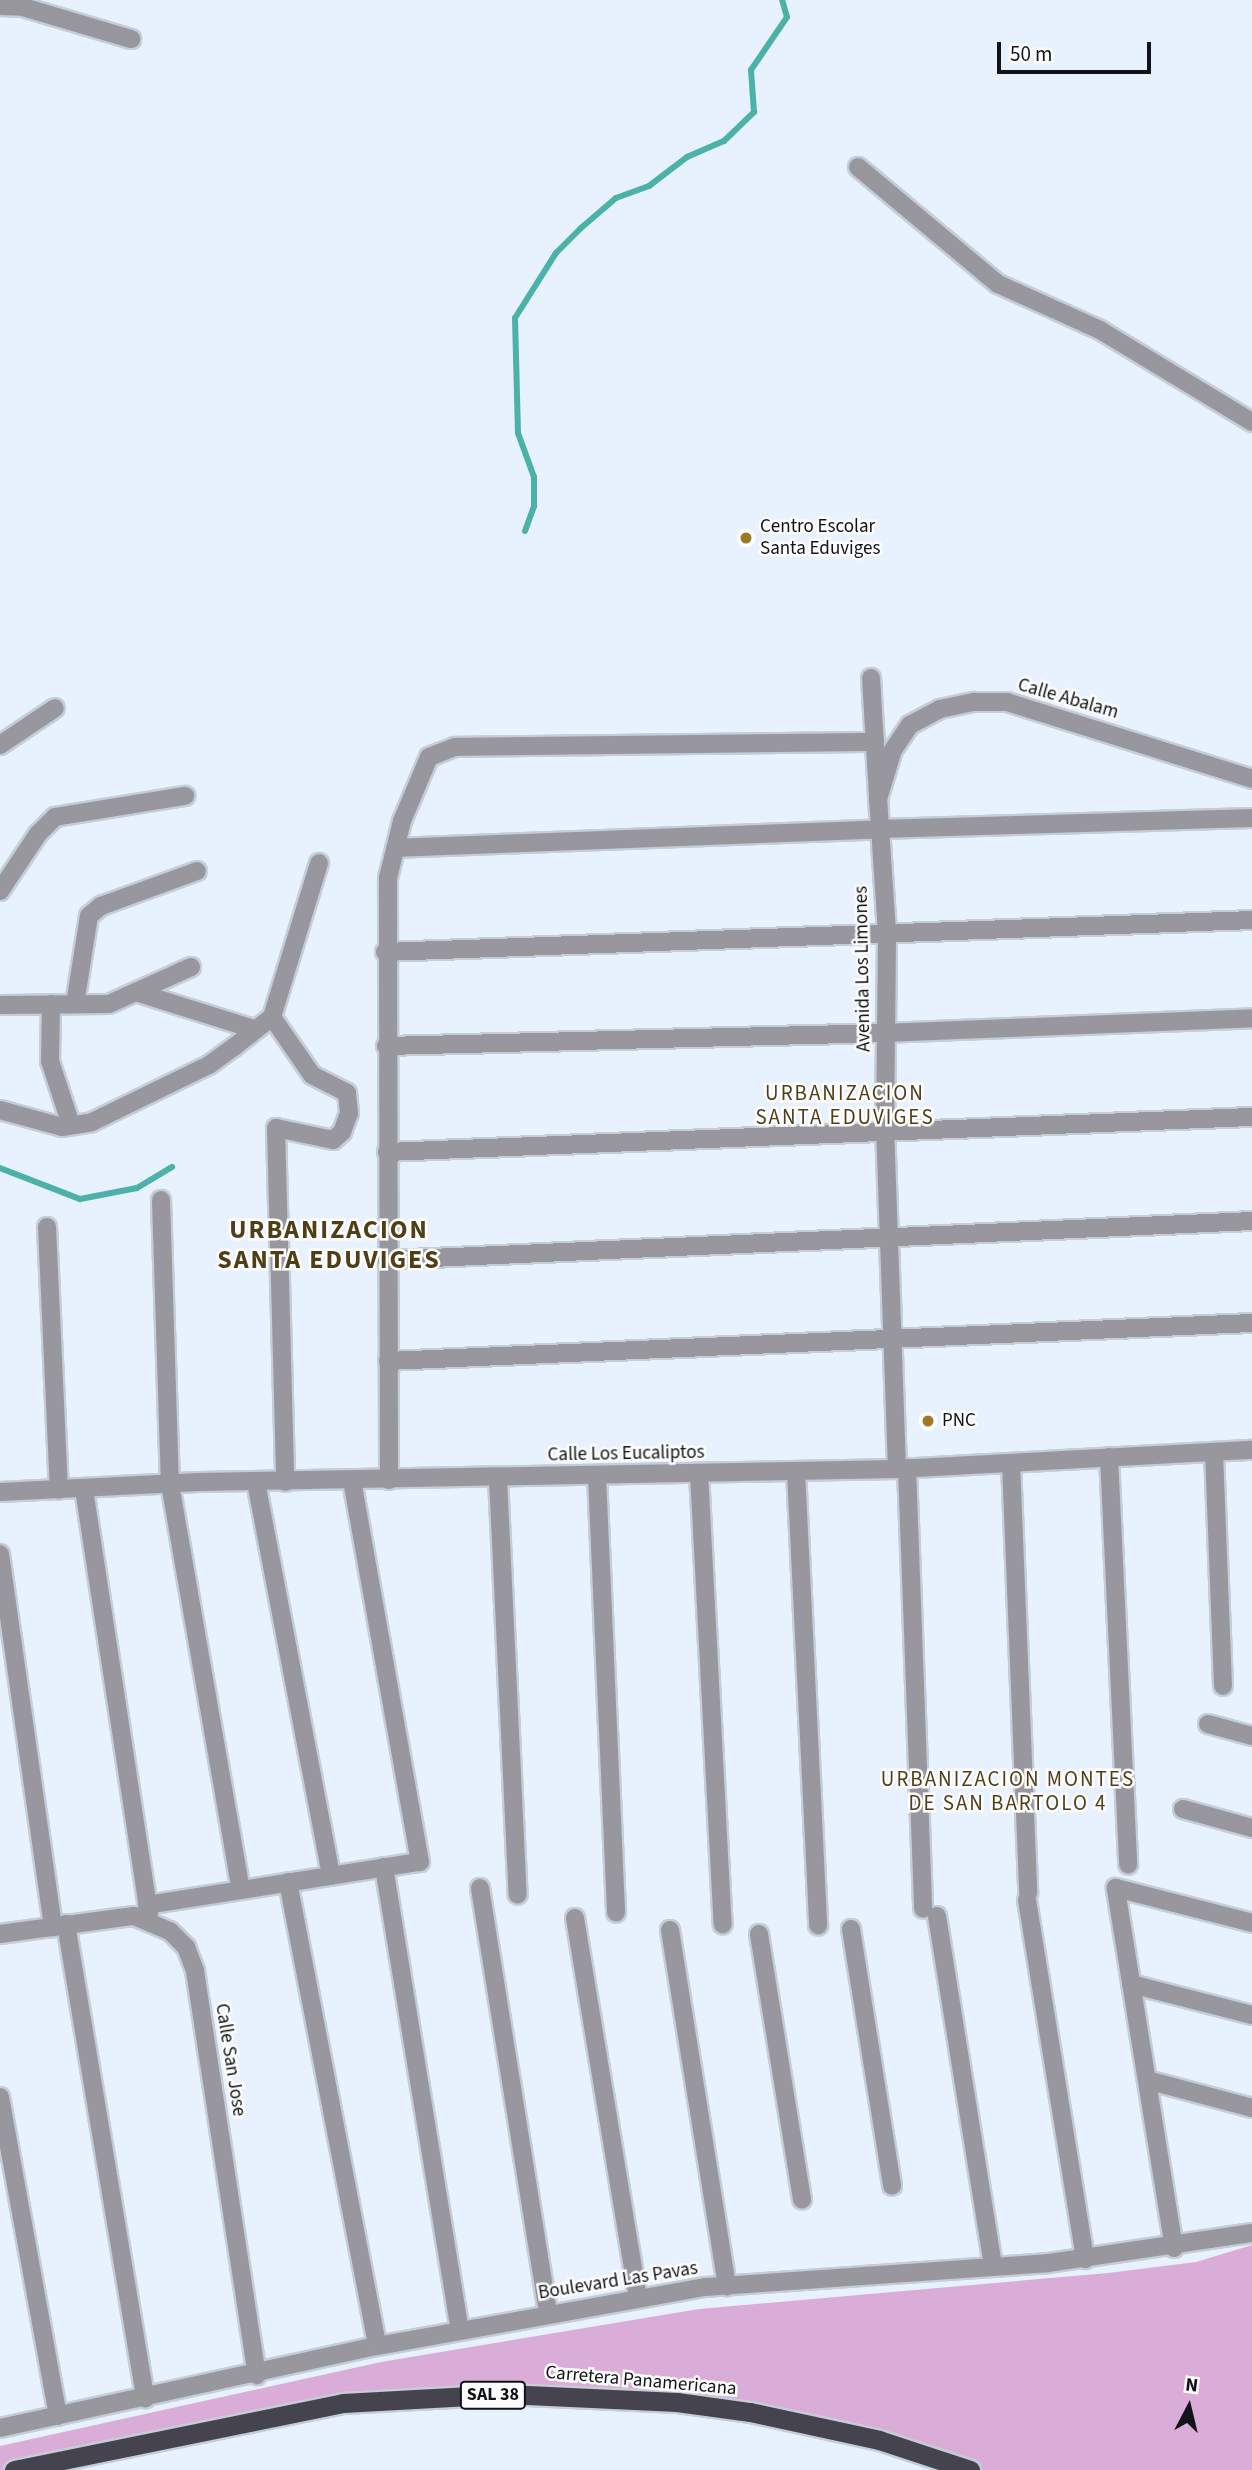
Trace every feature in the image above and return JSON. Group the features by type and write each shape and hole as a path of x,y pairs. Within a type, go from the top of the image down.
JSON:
{"highway":[{"name":"Carretera Panamericana","path":"14,2470 343,2403 506,2394 677,2402 750,2413 869,2438 970,2470"}],"street":[{"path":"0,6 23,7 131,39"},
{"path":"858,167 998,284 1100,330 1252,422"},
{"name":"Avenida Los Limones","path":"871,678 887,933 885,1130 892,1339 930,1912 993,2267"},
{"name":"Calle Abalam","path":"878,799 893,750 909,724 940,709 974,702 1007,702 1252,779"},
{"path":"0,745 55,708"},
{"path":"389,1480 385,952 388,878 429,757 455,747 875,742"},
{"path":"0,891 38,834 55,817 185,796"},
{"path":"396,848 1252,818"},
{"path":"0,1110 41,1123 71,1125 92,1122 209,1065 272,1017 319,863"},
{"path":"75,1004 89,916 101,906 197,871"},
{"path":"385,952 1252,920"},
{"path":"0,1005 109,1004 191,967"},
{"path":"136,992 253,1029"},
{"path":"51,1004 50,1061 71,1125"},
{"path":"272,1017 312,1075 347,1093 349,1113 342,1132 333,1140 276,1128 285,1482"},
{"path":"386,1046 886,1033 1252,1018"},
{"path":"387,1152 1252,1117"},
{"path":"161,1200 170,1484 241,1890"},
{"path":"387,1260 889,1240 1252,1221"},
{"path":"47,1227 59,1490"},
{"path":"388,1361 1252,1324"},
{"name":"Calle Los Eucaliptos","path":"0,1492 170,1484 902,1469 1252,1450"},
{"path":"1214,1452 1223,1686"},
{"path":"1109,1457 1128,1865"},
{"path":"1011,1463 1027,1896 1085,2259"},
{"path":"796,1471 818,1924"},
{"path":"699,1474 723,1924"},
{"path":"597,1476 616,1913"},
{"path":"498,1478 519,1895"},
{"path":"83,1489 149,1913 241,1890 420,1862 352,1481"},
{"path":"256,1482 331,1876"},
{"path":"0,1554 60,1925 145,2398"},
{"path":"1208,1724 1252,1736"},
{"path":"1183,1809 1252,1828"},
{"path":"384,1867 460,2330"},
{"path":"288,1882 377,2346"},
{"path":"480,1888 548,2313"},
{"path":"1174,2248 1116,1888 1252,1923"},
{"name":"Calle San Jose","path":"0,1934 149,1913 186,1947 195,1971 257,2375"},
{"path":"575,1918 638,2298"},
{"path":"851,1929 892,2186"},
{"path":"670,1930 727,2286"},
{"path":"759,1934 802,2200"},
{"path":"1131,1984 1252,2015"},
{"path":"1147,2080 1252,2108"},
{"path":"0,2097 58,2416"},
{"name":"Boulevard Las Pavas","path":"0,2428 257,2375 377,2346 638,2298 727,2286 1085,2259 1174,2248 1252,2233"}],"shaded area":[{"path":"1252,2245 1252,2470 966,2470 750,2412 419,2397 0,2470 0,2446 381,2362 699,2309 1108,2273 1196,2262"}],"waterway":[{"path":"525,531 534,506 534,477 518,433 515,318 556,253 581,228 616,198 649,186 687,157 724,141 754,112 751,70 787,17 782,0"},
{"path":"0,1168 80,1199 137,1188 172,1167"}],"place":[{"name":"Centro Escolar Santa Eduviges","path":"746,538"},
{"name":"PNC","path":"928,1421"}],"district":[{"name":"URBANIZACION SANTA EDUVIGES","path":"845,1105"},
{"name":"URBANIZACION SANTA EDUVIGES","path":"329,1245"},
{"name":"URBANIZACION MONTES DE SAN BARTOLO 4","path":"1008,1791"}]}
